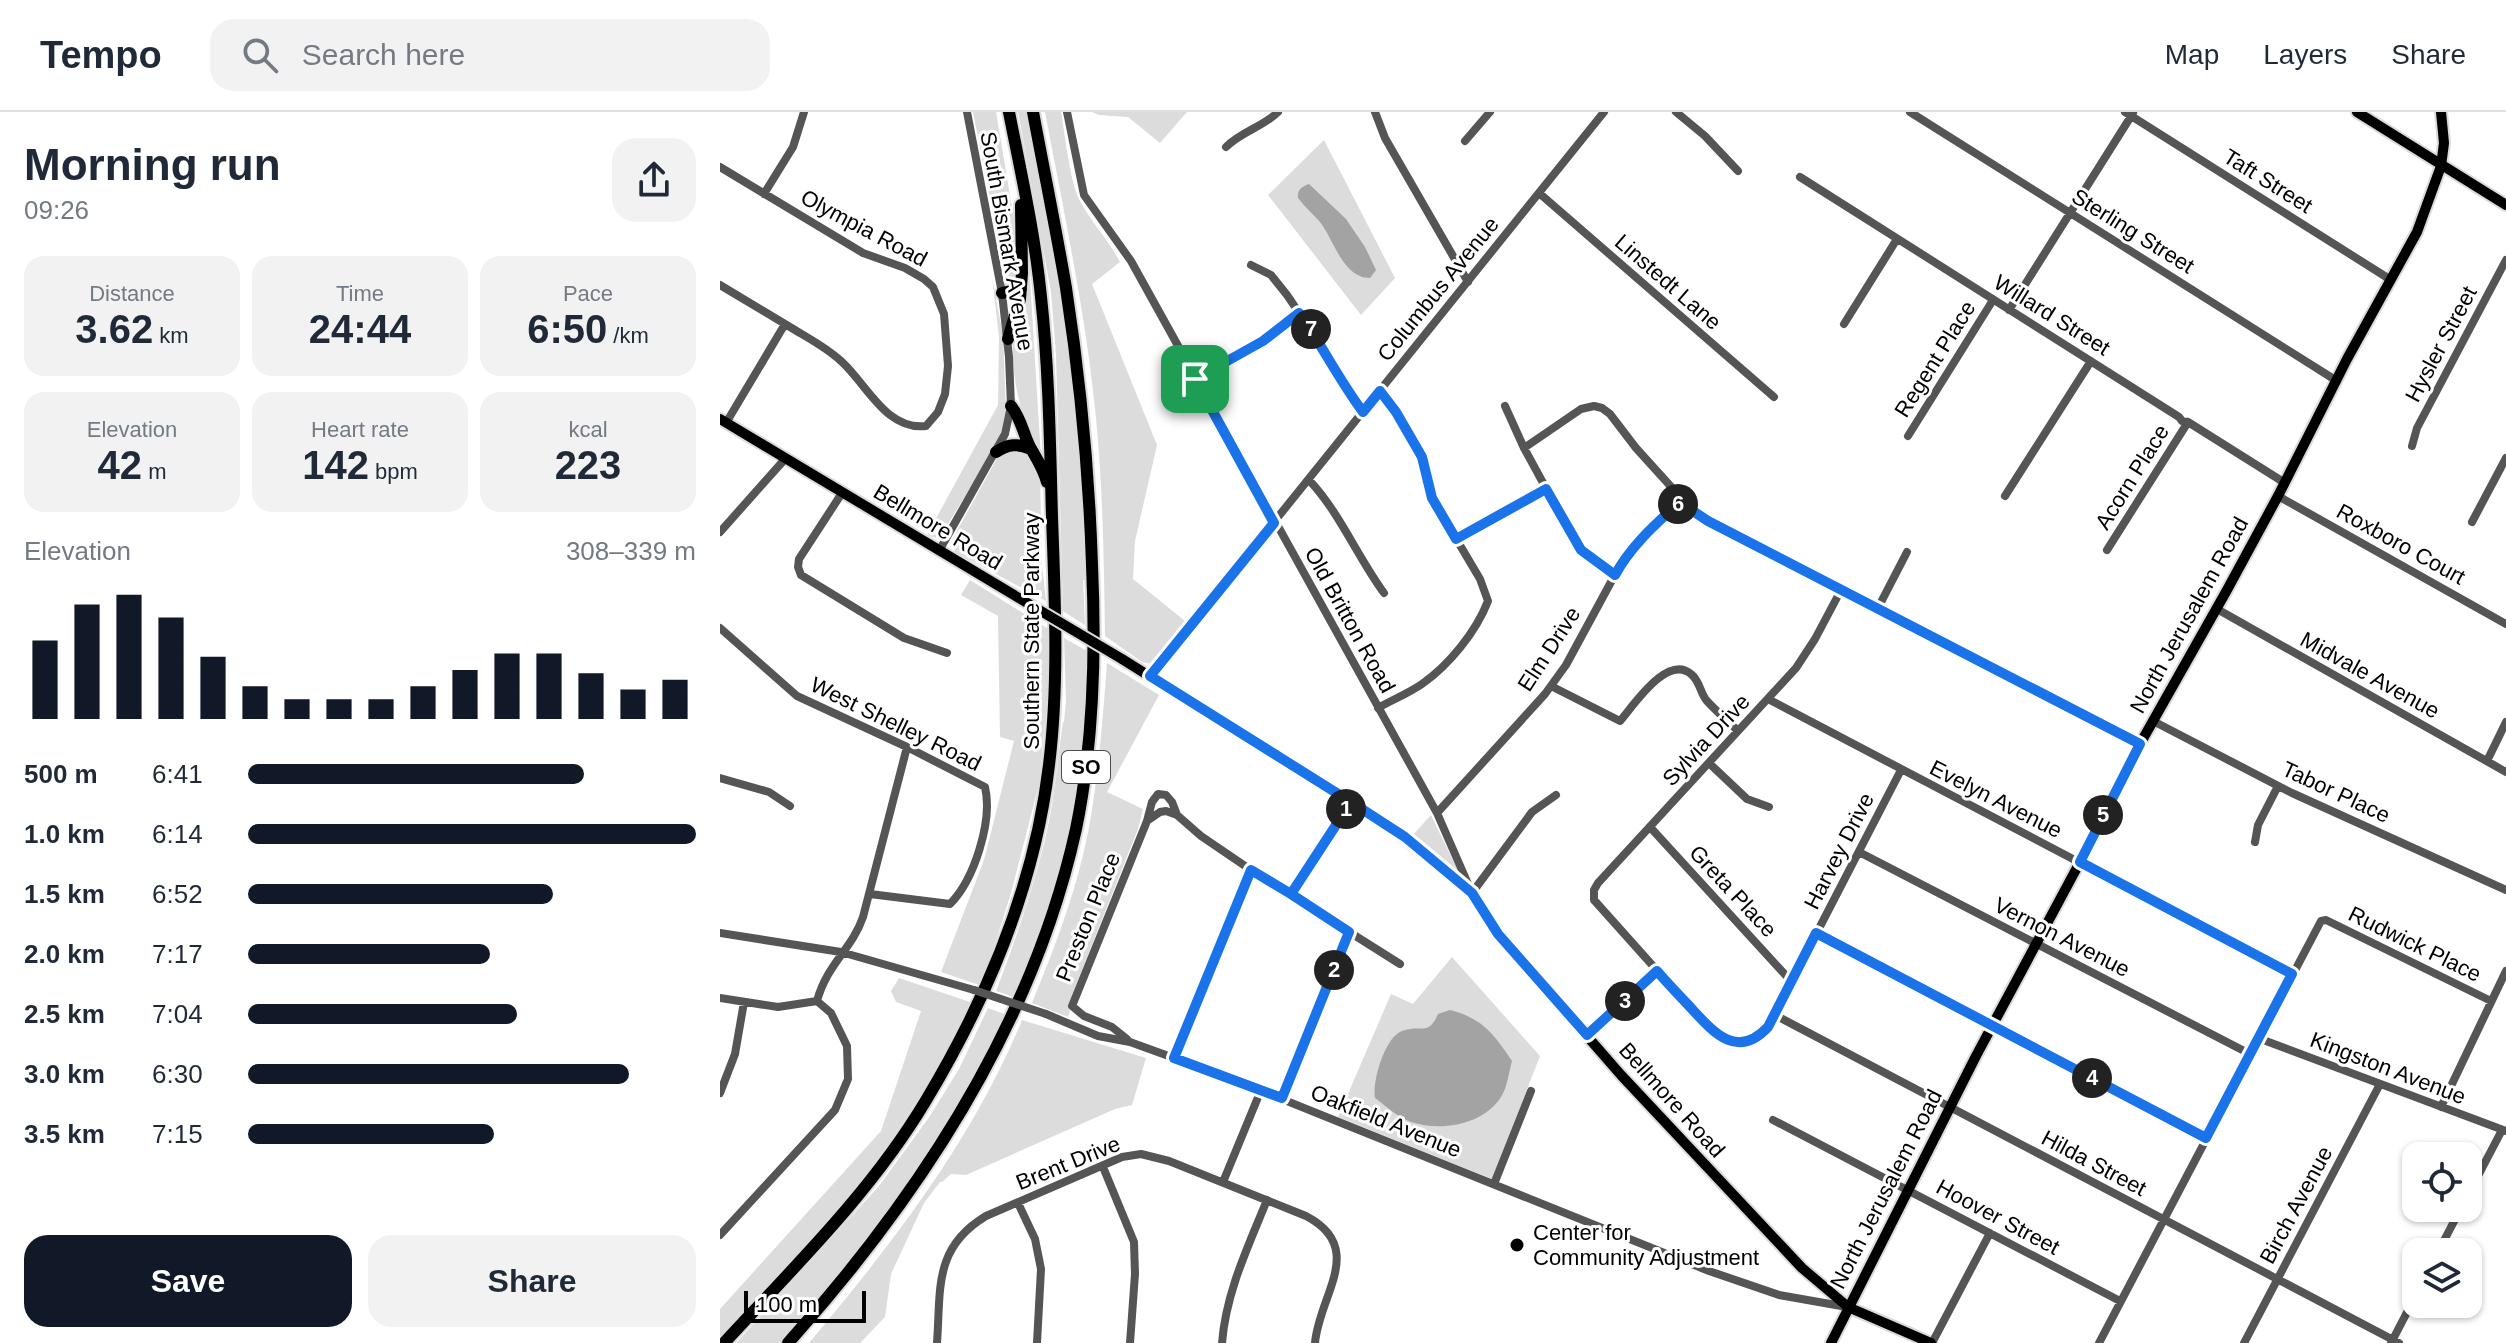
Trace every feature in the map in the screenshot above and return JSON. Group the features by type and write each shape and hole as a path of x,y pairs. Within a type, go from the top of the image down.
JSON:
{"highway":[{"name":"Southern State Parkway","path":"724,1343 847,1210 924,1105 968,1026 1003,946 1031,860 1049,766 1055,697 1052,508 1048,377 1041,294 1009,112"},
{"name":"SO","path":"788,1343 882,1230 935,1154 980,1079 1001,1041 1037,958 1064,878 1076,827 1093,699 1091,540 1080,396 1066,288 1033,112"},
{"path":"1008,339 1021,289 1020,170"},
{"path":"1002,293 1021,289"},
{"path":"1011,406 1018,414 1031,449 1043,468 1052,508"},
{"path":"996,452 1011,445 1031,449"}],"main road":[{"path":"2357,112 2506,205"},
{"name":"North Jerusalem Road","path":"1831,1343 2140,744 2217,609 2417,232 2441,166 2444,143 2441,112"},
{"name":"Bellmore Road","path":"723,421 1150,676 1405,837 1472,893 1498,934 1802,1268 1848,1307 1932,1343"}],"street":[{"path":"764,194 793,147 804,112"},
{"name":"South Bismark Avenue","path":"939,551 1005,434 1011,406 1002,293 967,112"},
{"name":"Old Britton Road","path":"1067,112 1084,195 1121,245 1437,813 1472,893"},
{"path":"1226,147 1236,137 1263,124 1278,112"},
{"path":"1375,112 1385,138 1468,282"},
{"path":"1465,141 1490,112"},
{"name":"Columbus Avenue","path":"1150,676 1604,112"},
{"path":"1676,112 1705,136 1738,171"},
{"name":"Sterling Street","path":"1910,112 2337,381"},
{"path":"2009,310 2130,113"},
{"name":"Taft Street","path":"2130,113 2391,280"},
{"name":"Olympia Road","path":"720,167 863,253 905,268 933,287 944,314 948,366 945,394 938,412 930,424 911,426 881,408 840,360 785,324"},
{"name":"Willard Street","path":"1800,177 2182,421 2285,483"},
{"name":"Linstedt Lane","path":"1539,193 1774,397"},
{"path":"1844,324 1897,239"},
{"name":"Hysler Street","path":"2412,446 2417,428 2506,260"},
{"path":"1251,265 1271,275 1363,412"},
{"path":"720,285 785,324 723,421"},
{"name":"Regent Place","path":"1908,436 1993,300"},
{"path":"1195,379 1263,341 1299,313"},
{"path":"2005,496 2091,361"},
{"path":"1378,708 1420,686 1435,674 1466,639 1488,601 1432,498 1422,457 1380,391"},
{"path":"1505,406 1524,448 1581,550 1615,575"},
{"path":"1524,448 1581,409 1602,408 1693,511 1708,521 2140,744"},
{"name":"Acorn Place","path":"2107,550 2188,422"},
{"path":"2472,522 2506,458"},
{"path":"720,532 785,459"},
{"path":"1309,480 1331,506 1363,564 1384,593"},
{"path":"1456,539 1546,489"},
{"path":"842,493 799,559 801,575 904,638 947,653"},
{"name":"Roxboro Court","path":"2278,496 2506,624"},
{"name":"Elm Drive","path":"1437,813 1551,686 1566,665 1624,558 1641,537 1683,499"},
{"path":"1878,608 1907,552"},
{"name":"Sylvia Drive","path":"1657,971 1598,907 1594,894 1598,883 1805,656 1841,590"},
{"name":"Midvale Avenue","path":"2217,609 2506,772"},
{"name":"West Shelley Road","path":"720,628 797,696 985,787 989,802 979,849 962,892 950,904 870,894"},
{"path":"1551,686 1620,721 1656,680 1674,669 1682,670 1693,676 1704,698 1738,731"},
{"name":"Evelyn Avenue","path":"1768,699 2292,974"},
{"name":"Tabor Place","path":"2153,721 2278,786 2506,890"},
{"path":"2487,761 2506,722"},
{"path":"817,1001 826,976 858,931 907,747"},
{"path":"1709,763 1747,799 1769,807"},
{"name":"Harvey Drive","path":"1657,971 1718,1036 1728,1041 1746,1042 1760,1035 1768,1027 1901,770"},
{"path":"720,778 769,792 790,806"},
{"path":"2255,842 2258,825 2278,786"},
{"path":"1147,821 1152,802 1158,794 1169,797 1177,815"},
{"path":"1472,893 1532,812 1556,795"},
{"path":"1291,894 1351,802"},
{"path":"1147,821 1160,812 1177,815 1201,836 1251,870 1400,964"},
{"name":"Preston Place","path":"1130,1042 1112,1027 1084,1016 1072,1006 1147,821"},
{"name":"Greta Place","path":"1650,827 1790,980"},
{"name":"Vernon Avenue","path":"1859,852 2250,1054"},
{"path":"1174,1058 1251,870"},
{"name":"Rudwick Place","path":"2292,974 2323,920 2491,1001"},
{"path":"1282,1098 1349,932"},
{"name":"Oakfield Avenue","path":"720,933 841,952 974,990 1046,1014 1098,1036 1130,1042 1282,1098 1709,1271 1779,1295 1848,1307"},
{"path":"1816,933 2206,1138"},
{"path":"1587,1035 1657,971"},
{"path":"2441,1107 2506,971"},
{"path":"2099,1343 2292,974"},
{"path":"720,998 778,1007 817,1001 831,1013 847,1046 848,1079 835,1110 720,1235"},
{"path":"720,1093 735,1054 744,1002"},
{"name":"Hilda Street","path":"1773,1014 2394,1342"},
{"name":"Kingston Avenue","path":"2258,1038 2504,1131"},
{"name":"Birch Avenue","path":"2244,1343 2380,1084"},
{"path":"1223,1182 1261,1090"},
{"path":"1494,1184 1531,1091"},
{"name":"Hoover Street","path":"1773,1120 2120,1301"},
{"path":"2482,1170 2504,1131"},
{"name":"Brent Drive","path":"937,1343 942,1276 947,1255 970,1226 1122,1157 1151,1155 1306,1216 1320,1223 1329,1233 1337,1250 1338,1261 1315,1343"},
{"path":"1103,1167 1134,1242 1130,1343"},
{"path":"1222,1343 1226,1308 1235,1277 1267,1200"},
{"path":"1018,1203 1035,1239 1041,1269 1037,1343"},
{"path":"1932,1343 1990,1233"},
{"path":"2394,1342 2405,1318"}],"shaded area":[{"path":"973,112 996,112 1017,237 1017,287 1008,288 1005,285"},
{"path":"1018,112 1027,112 1067,339 1083,502 1087,580 1083,580 1085,625 1063,611 1056,354 1051,292"},
{"path":"1045,112 1061,112 1076,191 1083,207 1120,262 1092,284 1157,445 1135,541 1133,579 1185,621 1151,664 1142,662 1105,636 1102,500 1092,379"},
{"path":"1092,112 1187,112 1160,143 1128,117"},
{"path":"1324,140 1395,278 1361,315 1268,195"},
{"path":"1309,184 1346,219 1365,247 1376,270 1370,278 1353,272 1346,265 1320,222 1298,198 1300,189"},
{"path":"992,277 1003,336 1006,412 999,440 942,534 936,538 927,535 998,405 999,337"},
{"path":"1030,279 1041,458 1020,402 1013,357 1017,318 1027,280"},
{"path":"1014,449 1028,451 1040,478 1046,601 955,552 952,540 996,460"},
{"path":"970,580 1050,630 1039,784 1011,893 982,986 941,972 984,860 1014,741 1000,737 998,616 961,595"},
{"path":"1064,638 1087,651 1085,728 1065,845 1043,927 1014,997 996,991 1039,863 1053,799 1066,700"},
{"path":"1107,663 1159,695 1107,792 1143,809 1138,829 1068,1005 1068,1017 1032,1003 1080,868 1093,802"},
{"path":"1431,815 1464,883 1411,837"},
{"path":"1452,957 1540,1056 1492,1179 1338,1117 1391,994 1413,1004"},
{"path":"899,978 973,1003 926,1086 876,1161 812,1238 720,1336 720,1309 881,1131 921,1011 896,1002 891,991"},
{"path":"988,1008 1007,1015 962,1104 878,1227 825,1293 779,1343 736,1343 879,1186 930,1116 959,1069"},
{"path":"1450,1010 1479,1023 1493,1035 1512,1061 1505,1089 1493,1107 1473,1120 1448,1126 1411,1122 1375,1098 1381,1060 1396,1035 1409,1029 1427,1028 1438,1014"},
{"path":"1022,1020 1146,1058 1132,1105 1115,1109 966,1175 951,1174 940,1182 924,1203 891,1274 885,1317 860,1343 809,1343 900,1229 955,1149 980,1107"}],"place":[{"name":"Center for Community Adjustment","path":"1517,1245"}],"route":[{"path":"1195,379 1263,341 1299,313 1340,381 1363,412 1380,391 1396,412 1422,457 1432,498 1456,539 1546,489 1581,550 1615,575 1641,537 1683,499 1693,511 1708,521 1756,547 2140,744 2080,862 2292,974 2206,1138 1816,933 1768,1027 1746,1042 1728,1041 1713,1033 1657,971 1587,1035 1498,934 1472,893 1405,837 1351,802 1291,894 1349,932 1282,1098 1174,1058 1251,870 1291,894 1351,802 1150,676 1274,523 1195,379"}]}
